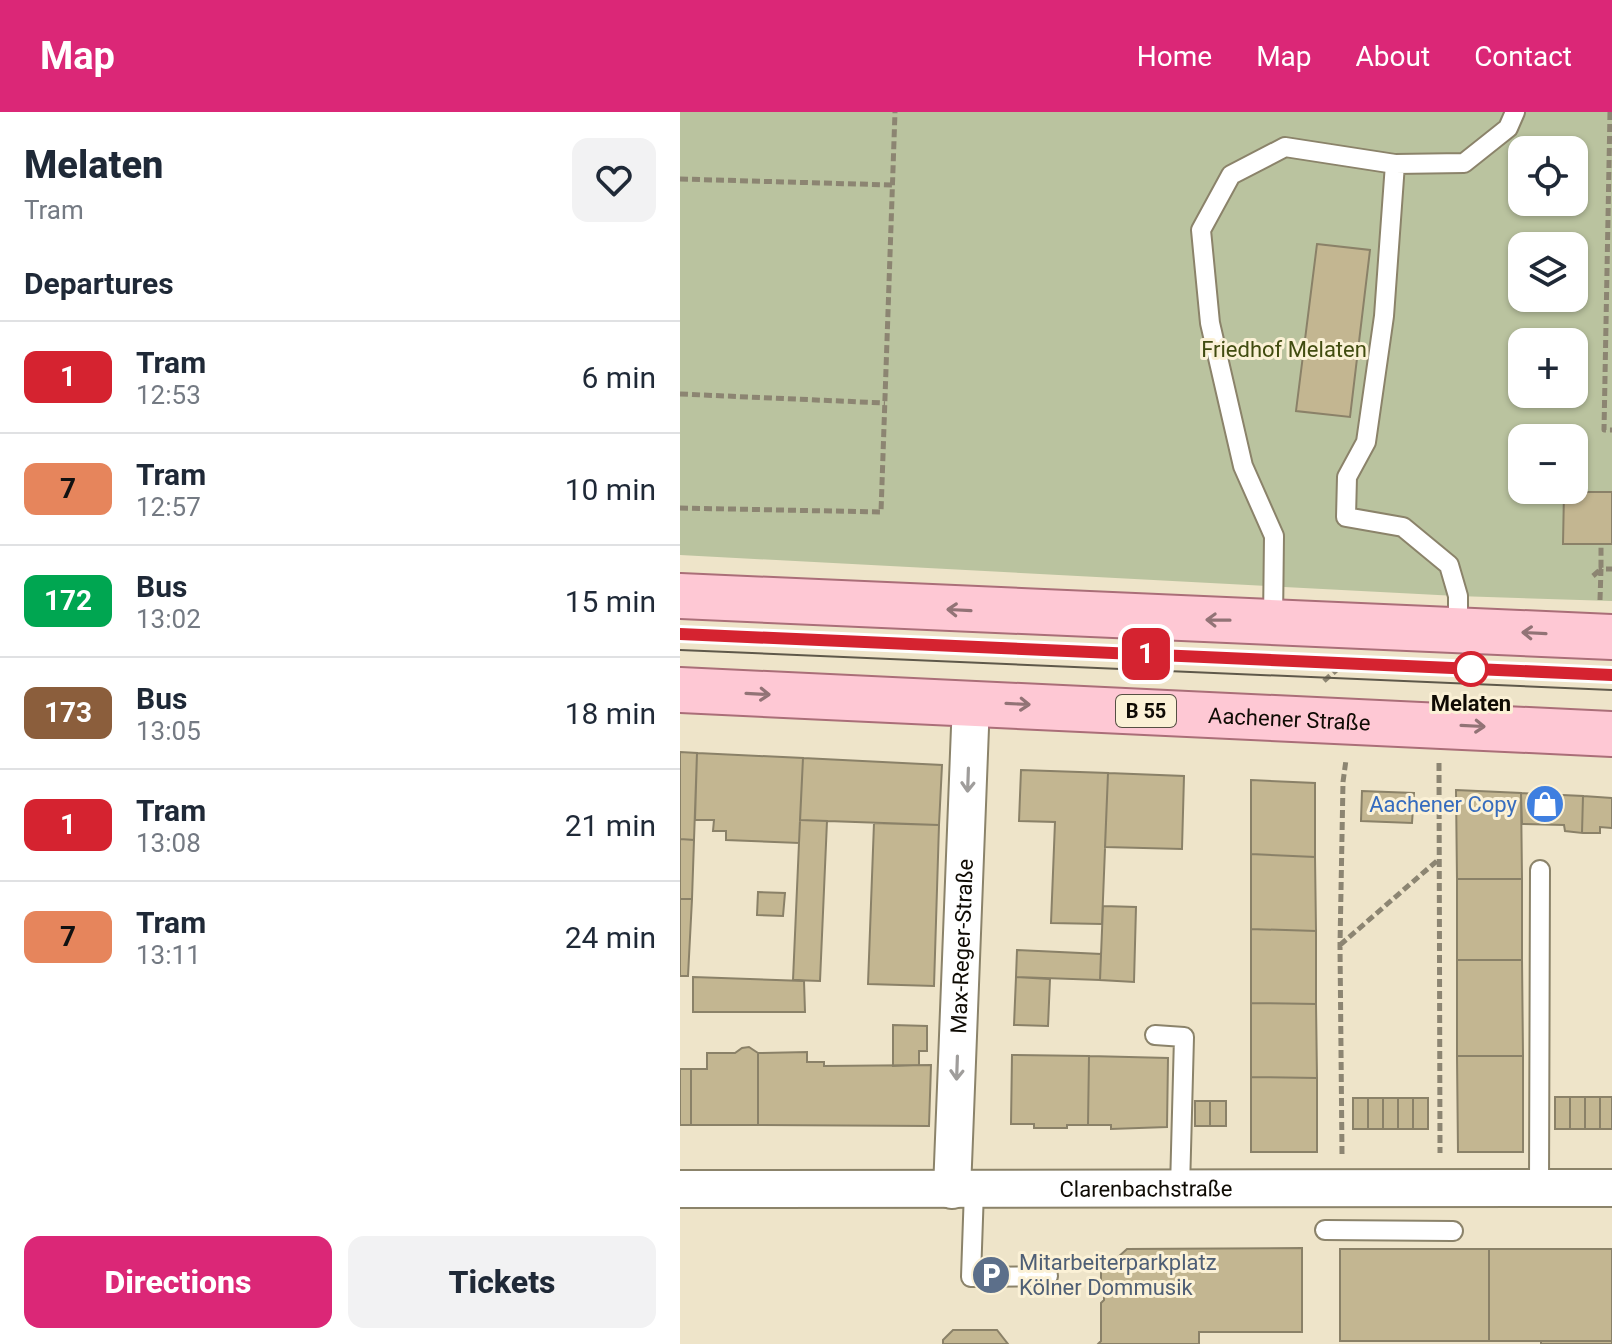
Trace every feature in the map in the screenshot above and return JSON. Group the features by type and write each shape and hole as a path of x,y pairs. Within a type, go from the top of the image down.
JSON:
{"main road":[{"path":"680,596 1612,637"},
{"name":"Aachener Straße","path":"680,690 1612,734"}],"street":[{"name":"Max-Reger-Straße","path":"963,1190 971,702"},
{"name":"Clarenbachstraße","path":"680,1189 1612,1188"}],"lane":[{"path":"1273,621 1274,536 1239,452 1210,323 1201,230 1231,175 1285,147 1395,164 1464,163 1508,128 1515,112"},
{"path":"1395,164 1384,316 1366,442 1347,477 1346,517 1403,527 1449,565 1458,596 1458,628"},
{"path":"1539,1188 1540,870"},
{"path":"1155,1035 1184,1037 1180,1188"},
{"path":"963,1190 971,1277 1048,1276"},
{"path":"1325,1230 1453,1231"}],"path":[{"path":"680,508 881,512 895,112"},
{"path":"1610,112 1604,430 1612,430"},
{"path":"680,179 892,185"},
{"path":"680,394 885,403"},
{"path":"1593,576 1601,569 1601,544"},
{"path":"1321,683 1345,662"},
{"path":"1343,1187 1340,945 1343,782 1349,720"},
{"path":"1440,1186 1437,788 1441,724"},
{"path":"1340,945 1439,859"}],"green space":[{"name":"Friedhof Melaten","path":"680,112 1612,112 1612,601 1457,596 680,555"}],"building":[{"path":"1317,244 1370,250 1350,417 1296,411"},
{"path":"1588,492 1612,492 1612,544 1563,544 1564,504 1588,504"},
{"path":"680,752 697,753 694,840 680,839"},
{"path":"697,753 803,758 799,843 726,840 726,831 713,831 714,820 695,820"},
{"path":"803,758 942,765 939,825 800,820"},
{"path":"1021,770 1108,773 1102,924 1051,923 1055,822 1019,821"},
{"path":"1108,773 1184,776 1182,849 1105,847"},
{"path":"1251,780 1315,783 1315,857 1251,854"},
{"path":"1456,790 1521,793 1522,879 1457,879"},
{"path":"1362,791 1414,793 1412,823 1361,821"},
{"path":"1521,793 1583,796 1582,833 1565,831 1564,825 1522,824"},
{"path":"1583,796 1612,798 1612,828 1600,827 1600,833 1582,833"},
{"path":"800,820 827,821 820,981 793,980"},
{"path":"874,823 939,825 934,986 868,984"},
{"path":"680,839 694,840 692,899 680,899"},
{"path":"1251,854 1315,857 1316,931 1251,929"},
{"path":"1457,879 1522,879 1522,960 1457,960"},
{"path":"758,892 785,893 783,916 757,915"},
{"path":"680,899 692,899 688,976 680,976"},
{"path":"1103,906 1136,907 1134,982 1100,980"},
{"path":"1251,929 1316,931 1316,1004 1251,1003"},
{"path":"1017,950 1101,954 1100,980 1016,977"},
{"path":"1457,960 1522,960 1523,1056 1457,1056"},
{"path":"693,977 804,981 805,1012 693,1012"},
{"path":"1016,977 1050,979 1048,1026 1014,1025"},
{"path":"1251,1003 1316,1004 1317,1078 1251,1077"},
{"path":"893,1025 927,1026 927,1051 919,1051 919,1065 893,1066"},
{"path":"749,1047 758,1053 758,1125 691,1125 691,1069 707,1069 707,1053 735,1053"},
{"path":"807,1052 807,1062 824,1062 824,1066 931,1065 929,1126 758,1125 758,1053"},
{"path":"1012,1055 1089,1056 1088,1125 1034,1128 1034,1124 1011,1124"},
{"path":"1089,1056 1168,1058 1167,1127 1111,1129 1111,1125 1088,1125"},
{"path":"1457,1056 1523,1056 1523,1152 1458,1152"},
{"path":"680,1069 691,1069 691,1125 680,1125"},
{"path":"1251,1077 1317,1078 1317,1152 1251,1152"},
{"path":"1555,1097 1570,1097 1570,1129 1555,1129"},
{"path":"1570,1097 1585,1097 1585,1129 1570,1129"},
{"path":"1585,1097 1600,1097 1600,1129 1585,1129"},
{"path":"1600,1097 1612,1097 1612,1129 1600,1129"},
{"path":"1353,1098 1368,1098 1368,1129 1353,1129"},
{"path":"1368,1098 1383,1098 1383,1129 1368,1129"},
{"path":"1383,1098 1398,1098 1398,1129 1383,1129"},
{"path":"1398,1098 1413,1098 1413,1129 1398,1129"},
{"path":"1413,1098 1428,1098 1428,1129 1413,1129"},
{"path":"1195,1101 1210,1101 1210,1126 1195,1126"},
{"path":"1210,1101 1226,1101 1226,1126 1210,1126"},
{"path":"1302,1248 1302,1332 1199,1332 1199,1344 1098,1344 1101,1341 1101,1303 1104,1300 1101,1262 1105,1258 1117,1258 1127,1249"},
{"path":"1340,1249 1489,1249 1489,1341 1340,1341"},
{"path":"1489,1249 1612,1249 1612,1341 1489,1341"},
{"path":"953,1330 997,1330 1008,1344 943,1344"},
{"path":"1541,1341 1612,1341 1612,1344 1541,1344"}],"tram line":[{"path":"680,634 1612,675"},
{"name":"1","path":"680,634 1612,675"},
{"path":"680,650 1612,690"}],"place":[{"name":"Melaten","path":"1471,669"},
{"name":"Aachener Copy","path":"1545,804"},
{"name":"Mitarbeiterparkplatz Kölner Dommusik","path":"991,1275"}]}
